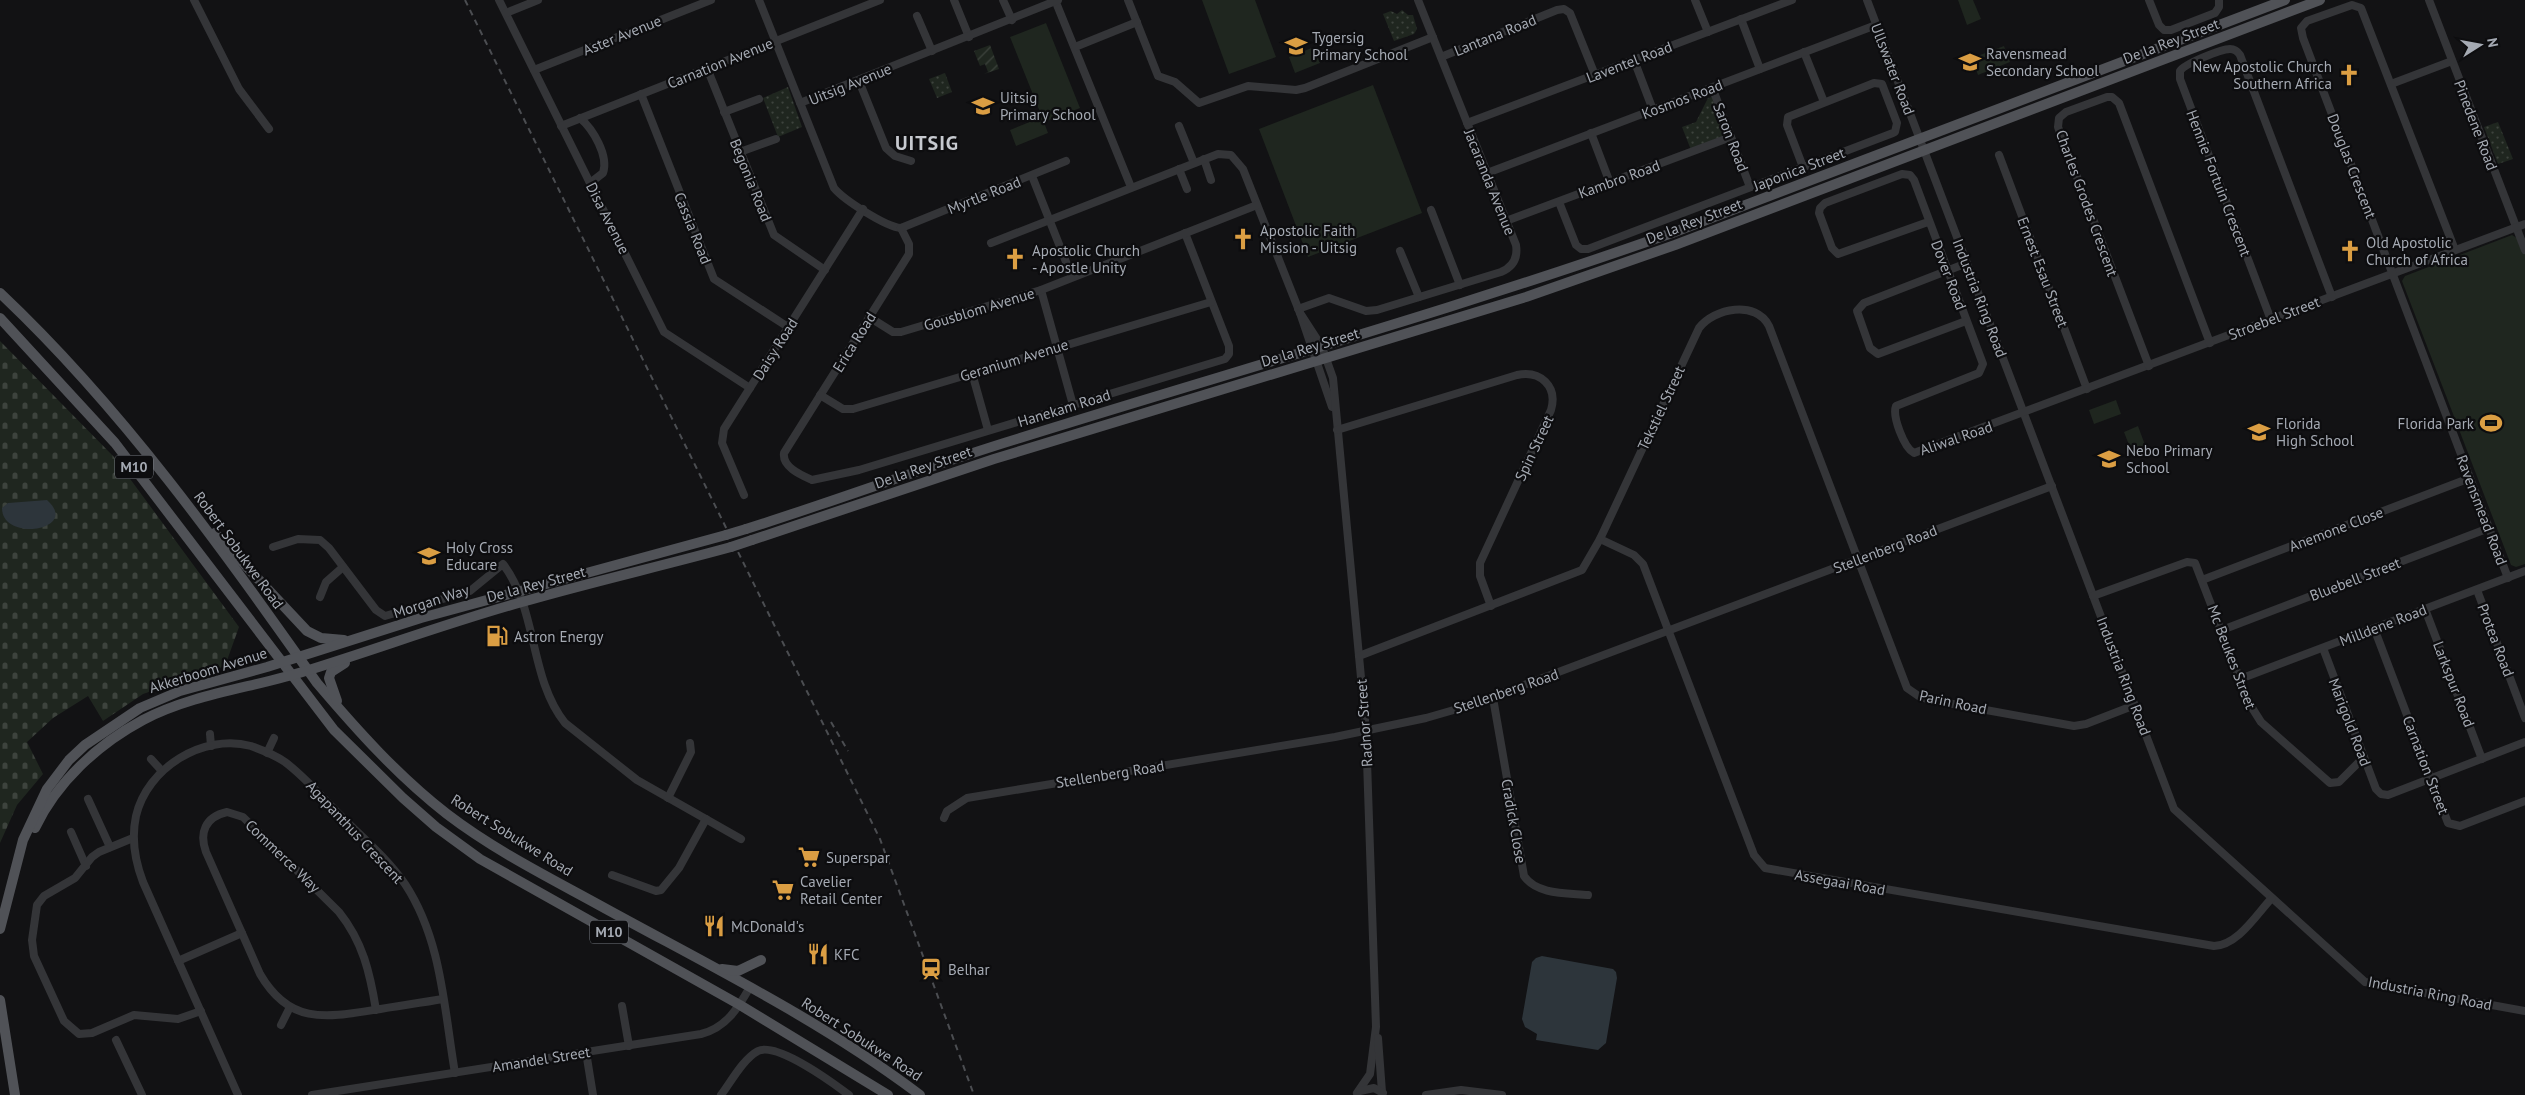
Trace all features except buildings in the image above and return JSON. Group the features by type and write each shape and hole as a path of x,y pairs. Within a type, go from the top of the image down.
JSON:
{"main road":[{"name":"De la Rey Street","path":"284,662 350,640 520,590 746,529 983,449 1322,347 1570,269 2286,0"},
{"name":"De la Rey Street","path":"293,675 523,602 731,547 994,459 1600,272 2320,0"},
{"name":"Robert Sobukwe Road","path":"0,293 92,388 183,497 341,713 415,787 480,836 541,873 750,987 834,1036 920,1095"},
{"name":"M10","path":"0,318 115,442 334,730 403,798 468,851 740,1005 888,1095"},
{"path":"183,497 274,598 307,631 321,638 350,640"},
{"path":"341,713 329,678 331,672 356,654"},
{"name":"Akkerboom Avenue","path":"0,929 23,840 47,789 69,760 85,745 125,717 158,699 284,662"},
{"name":"Akkerboom Avenue","path":"16,867 40,819 60,789 90,757 115,737 142,720 181,704 293,675"},
{"path":"709,965 738,971 761,960"},
{"path":"0,1000 15,1095"}],"street":[{"path":"194,0 239,89 269,129"},
{"name":"Disa Avenue","path":"499,0 664,332 750,388"},
{"path":"506,13 538,0"},
{"name":"Aster Avenue","path":"534,70 711,0"},
{"path":"759,0 800,104"},
{"name":"Carnation Avenue","path":"562,126 880,0"},
{"path":"954,0 969,36"},
{"path":"1003,0 1012,20"},
{"path":"1056,0 1132,187"},
{"name":"Uitsig Avenue","path":"901,228 890,226 834,188 800,104 1012,20 1056,0"},
{"path":"1128,0 1158,76 1175,82 1199,103 1248,86 1296,90 1305,88 1433,37"},
{"name":"Jacaranda Avenue","path":"1299,311 1329,298 1370,311 1501,272 1512,264 1516,250 1506,221 1418,0"},
{"path":"1695,0 1708,32"},
{"name":"Laventel Road","path":"1467,123 1792,0"},
{"name":"Ullswater Road","path":"1867,0 1924,151"},
{"path":"2149,0 2159,25 2164,30 2171,30 2215,13 2219,7 2219,0"},
{"name":"Pinedene Road","path":"2429,0 2525,250"},
{"name":"Douglas Crescent","path":"2393,274 2303,38 2303,24 2348,6 2357,6 2364,13 2455,250"},
{"name":"Lantana Road","path":"1441,57 1557,10 1564,9 1570,13 1595,75"},
{"path":"917,16 932,51"},
{"path":"1741,19 1760,69"},
{"path":"1075,47 1137,22"},
{"name":"Kosmos Road","path":"1487,173 1876,25"},
{"name":"Hennie Fortuin Crescent","path":"2271,320 2180,79 2181,69 2194,62 2229,49 2236,51 2240,55 2332,297"},
{"path":"1803,167 1787,125 1787,119 1791,115 1824,102 1804,52"},
{"path":"1634,60 1653,110"},
{"path":"2391,84 2452,61"},
{"name":"Begonia Road","path":"707,68 774,235 825,270"},
{"path":"859,81 886,148 895,156 911,161"},
{"name":"Japonica Street","path":"1558,202 1576,245 1585,249 1893,133 1897,129 1897,123 1884,88 1880,83 1874,83 1824,102"},
{"name":"Saron Road","path":"1712,87 1750,187"},
{"name":"Cassia Road","path":"641,94 714,279 788,327"},
{"name":"Charles Grodes Crescent","path":"2148,366 2058,127 2059,118 2066,112 2107,97 2119,103 2210,343"},
{"path":"724,112 758,99"},
{"path":"580,118 592,130 605,165 603,174 590,183"},
{"path":"1179,126 1194,163"},
{"path":"1591,133 1610,183"},
{"name":"Kambro Road","path":"1506,221 1731,137"},
{"path":"740,152 776,139"},
{"name":"Industria Ring Road","path":"1924,151 2174,809 2271,899 2365,982 2525,1011"},
{"path":"991,243 1194,163 1221,154 1235,158 1243,169 1299,311 1311,350"},
{"name":"Ernest Esau Street","path":"1999,156 2087,389"},
{"path":"1204,160 1211,180"},
{"name":"Myrtle Road","path":"901,228 1066,161"},
{"path":"1179,169 1187,189"},
{"name":"Dover Road","path":"1928,222 1838,254 1832,248 1819,213 1820,208 1825,204 1902,174 1910,175 1914,180 1928,222 1983,364 1982,370"},
{"path":"1032,176 1072,277"},
{"name":"Gousblom Avenue","path":"869,317 899,333 1040,290 1256,204"},
{"name":"Daisy Road","path":"744,495 727,458 722,438 724,429 863,209"},
{"path":"1431,210 1460,285"},
{"name":"Stroebel Street","path":"2024,413 2525,224"},
{"name":"Erica Road","path":"784,453 909,254 909,244 901,228"},
{"name":"Hanekam Road","path":"784,453 784,461 787,465 809,479 817,480 859,470 1227,358 1229,346 1185,233"},
{"path":"1400,251 1419,297"},
{"path":"1966,321 1878,354 1870,348 1857,314 1858,308 1864,303 1967,263"},
{"name":"Ravensmead Road","path":"2393,274 2508,578"},
{"path":"1040,290 1073,404"},
{"name":"Geranium Avenue","path":"820,395 840,408 849,410 1212,302"},
{"name":"Tekstiel Street","path":"1359,656 1578,573 1588,562 1600,539 1699,328 1709,319 1743,309 1760,315 1769,326 1857,560"},
{"path":"1299,311 1322,347"},
{"name":"Radnor Street","path":"1322,347 1334,378 1336,420 1366,731 1376,1027 1385,1094"},
{"name":"Radnor Street","path":"1311,350 1330,394 1336,420"},
{"name":"Aliwal Road","path":"1982,370 1979,373 1896,406 1895,414 1910,451 1919,453 2024,413"},
{"path":"972,373 988,430"},
{"name":"Spin Street","path":"1337,430 1517,376 1532,374 1545,381 1553,395 1551,410 1480,563 1480,576 1491,606"},
{"name":"Anemone Close","path":"2202,580 2470,478"},
{"name":"Stellenberg Road","path":"944,818 947,811 967,798 1366,731 1426,718 1493,698 2052,486"},
{"name":"Bluebell Street","path":"2222,630 2489,528"},
{"name":"Morgan Way","path":"274,547 298,539 320,540 376,610 385,616 470,591 503,564 520,590"},
{"name":"Assegaai Road","path":"1600,539 1630,552 1640,561 1752,851 1758,863 1769,869 2214,946 2233,940 2271,899"},
{"name":"Parin Road","path":"1857,560 1903,682 1913,693 1931,700 2074,726 2086,724 2135,705"},
{"name":"Mc Beukes Street","path":"2093,596 2190,562 2196,565 2240,679 2258,719 2327,782 2337,783 2364,758"},
{"path":"320,597 326,582 343,567"},
{"name":"Milldene Road","path":"2240,679 2525,571"},
{"path":"520,590 545,682 556,711 584,740 636,780 741,839"},
{"name":"Protea Road","path":"2477,590 2525,718"},
{"name":"Larkspur Road","path":"2425,609 2482,759"},
{"name":"Carnation Street","path":"2374,628 2447,822 2455,827 2525,802"},
{"name":"Marigold Road","path":"2322,648 2376,789 2381,794 2388,795 2430,778"},
{"name":"Cradick Close","path":"1493,698 1524,876 1532,886 1541,889 1588,895"},
{"path":"210,734 211,746"},
{"path":"267,753 274,738"},
{"path":"2430,778 2525,742"},
{"path":"668,798 691,752 690,743"},
{"name":"Agapanthus Crescent","path":"238,1095 137,868 134,838 140,804 162,771 187,754 211,746 239,744 267,753 284,762 300,775 384,859 405,884 428,929 437,957 455,1073"},
{"path":"151,759 162,771"},
{"path":"88,799 110,847"},
{"name":"Commerce Way","path":"376,1010 370,975 362,950 343,916 249,822 238,814 227,812 210,820 204,829 202,841 266,985 290,1007 306,1014 324,1016 376,1010 443,1000"},
{"path":"612,875 658,892 678,868 706,820"},
{"path":"71,832 86,866"},
{"path":"134,838 92,856 86,866 66,885 44,896 36,910 32,940 34,956 64,1020 79,1034 92,1033 134,1015 178,1019 201,1012"},
{"path":"178,961 242,933"},
{"name":"Amandel Street","path":"312,1095 709,1032 723,1024 740,1005 750,987"},
{"path":"622,1006 629,1046"},
{"path":"281,1026 290,1007"},
{"name":"Radnor Street","path":"1356,1094 1370,1074 1376,1027"},
{"path":"116,1040 142,1095"},
{"path":"721,1095 751,1057 768,1049 786,1056 849,1095"},
{"path":"586,1052 593,1095"},
{"path":"1356,1094 1369,1088 1385,1094"},
{"path":"1426,1095 1461,1090 1502,1095"}],"green space":[{"path":"1202,0 1255,0 1276,57 1229,74"},
{"path":"1958,0 1973,0 1981,19 1967,25"},
{"path":"1402,10 1408,15 1413,15 1417,29 1414,34 1394,41 1383,14 1391,11 1397,14"},
{"path":"1046,23 1080,108 1044,122 1010,37"},
{"path":"990,45 999,69 984,74 988,72 985,64 980,66 974,51"},
{"path":"2004,46 2010,62 1978,75 1972,58"},
{"path":"1314,47 1320,63 1295,73 1289,57"},
{"path":"945,73 952,92 937,98 929,79"},
{"path":"1373,85 1422,213 1308,257 1259,129"},
{"path":"788,87 802,127 778,137 763,98"},
{"path":"1712,97 1726,134 1724,137 1691,150 1682,127 1696,122 1708,98"},
{"path":"1042,117 1048,133 1016,146 1010,130"},
{"path":"2498,122 2513,159 2498,164 2484,127"},
{"name":"Florida Park","path":"2512,235 2520,240 2525,238 2525,564 2516,567 2511,565 2402,281 2405,276"},
{"path":"0,341 114,457 239,627 225,666 143,694 103,721 88,696 53,718 27,742 43,774 17,805 0,843"},
{"path":"2116,400 2121,414 2094,424 2089,410"},
{"path":"2138,426 2148,453 2134,458 2124,432"}],"shaded area":[{"path":"47,500 55,510 54,519 48,525 25,529 14,526 5,519 2,508 8,503"},
{"path":"1542,956 1613,969 1616,972 1617,978 1606,1043 1598,1050 1536,1040 1537,1034 1525,1027 1522,1019 1532,962"}],"railway":[{"path":"465,0 880,839 974,1095"},
{"path":"831,722 848,751"}],"place":[{"name":"Tygersig Primary School","path":"1296,46"},
{"name":"Ravensmead Secondary School","path":"1970,62"},
{"name":"New Apostolic Church Southern Africa","path":"2349,75"},
{"name":"Uitsig Primary School","path":"983,106"},
{"name":"Apostolic Faith Mission - Uitsig","path":"1243,239"},
{"name":"Old Apostolic Church of Africa","path":"2350,251"},
{"name":"Apostolic Church - Apostle Unity","path":"1015,259"},
{"name":"Florida Park","path":"2491,423"},
{"name":"Florida High School","path":"2259,432"},
{"name":"Nebo Primary School","path":"2109,459"},
{"name":"Holy Cross Educare","path":"429,556"},
{"name":"Astron Energy","path":"497,636"},
{"name":"Superspar","path":"809,857"},
{"name":"Cavelier Retail Center","path":"783,890"},
{"name":"McDonald's","path":"714,926"},
{"name":"KFC","path":"818,954"},
{"name":"Belhar","path":"931,969"}],"district":[{"name":"UITSIG","path":"927,143"}]}
